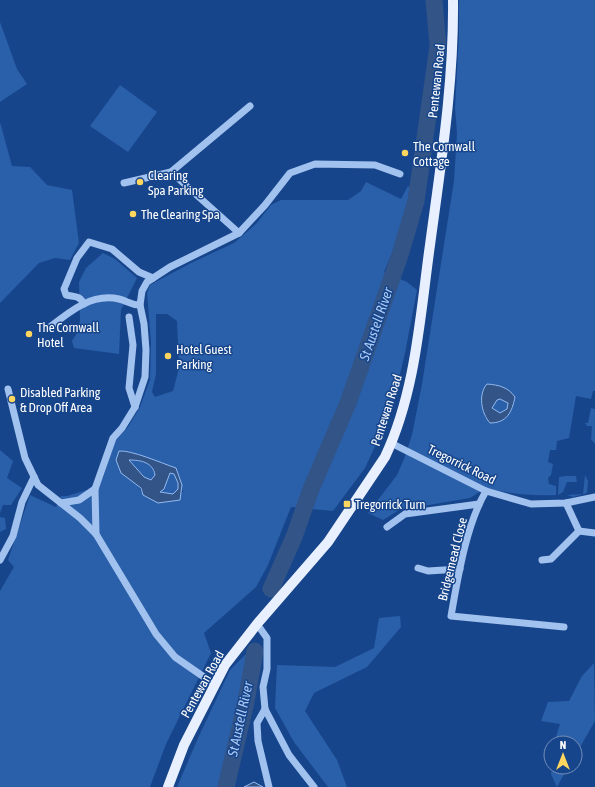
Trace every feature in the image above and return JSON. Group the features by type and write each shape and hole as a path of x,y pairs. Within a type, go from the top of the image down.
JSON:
{"main road":[{"name":"Pentewan Road","path":"168,787 184,745 225,665 257,624 328,542 385,457 391,443 409,388 424,292 449,98 454,42 453,0"}],"street":[{"path":"124,183 171,172 250,106"},
{"path":"96,534 96,489 113,438 122,428 135,407 145,377 146,350 144,324 140,304 142,291 147,282 170,267 239,233 265,205 290,173 315,164 368,164 400,174"},
{"path":"171,172 239,233"},
{"path":"84,304 77,296 66,295 64,289 77,258 89,242 112,249 139,272 153,278"},
{"path":"50,327 66,314 94,299 121,299 131,304 140,304"},
{"path":"129,317 133,346 129,388 135,407"},
{"path":"8,389 25,458 38,485 96,534 156,634 176,657 214,684"},
{"name":"Tregorrick Road","path":"391,443 486,491 531,504 566,503 595,497"},
{"path":"0,560 13,536 22,502 34,477"},
{"path":"61,503 79,500 96,489"},
{"name":"Bridgemead Close","path":"486,491 479,504 460,569 451,616 564,627"},
{"path":"566,503 579,531"},
{"path":"387,527 405,514 479,504"},
{"path":"579,531 595,533"},
{"path":"542,560 551,559 579,531"},
{"path":"418,568 428,572 460,569"},
{"path":"257,624 267,638 267,669 263,687 265,709 289,755 314,787"},
{"path":"265,709 256,723 258,741 269,787"}],"shaded area":[{"path":"459,0 595,0 595,391 593,391 591,399 576,396 569,438 557,441 556,450 550,450 548,462 553,464 551,475 548,478 549,484 556,486 556,495 521,494 486,488 470,498 399,510 383,520 368,513 397,475 412,435 422,384 454,181 457,133 455,108 459,34","holes":["498,385 513,407 490,423 485,417"]},
{"path":"0,22 17,69 27,84 0,102"},
{"path":"120,85 157,112 128,152 90,126"},
{"path":"0,122 12,166 30,167 47,185 72,190 79,243 70,260 55,258 39,263 0,303"},
{"path":"366,182 401,199 408,186 413,190 406,220 384,272 407,282 417,290 405,353 391,412 365,468 333,511 291,507 268,565 256,587 204,633 211,653 166,744 150,787 0,787 0,591 14,567 8,560 30,495 56,507 61,496 67,496 87,490 103,478 115,441 128,427 140,407 150,380 151,342 147,293 150,285 191,263 234,243 256,224 271,205 281,200 348,200 361,191","holes":["156,314 167,314 177,321 179,368 173,391 155,397 152,392 156,374","119,451 128,451 179,475 183,492 158,503 143,495"]},
{"path":"103,253 115,259 137,278 121,310 119,354 74,348 72,341 77,333 80,320 79,282 86,268"},
{"path":"487,384 499,386 509,391 515,397 510,412 505,419 490,423 487,419 484,414 482,404 482,393","holes":["500,399 508,403 507,409 500,413 492,408 497,400"]},
{"path":"500,399 508,403 507,409 500,413 492,408 497,400"},
{"path":"591,408 595,409 595,444 591,439 592,426 587,426 585,423 588,423"},
{"path":"0,450 13,461 7,478 22,488 11,505 3,505 0,513"},
{"path":"119,451 125,451 176,468 182,485 180,500 158,503 143,495 141,488 121,473 116,460","holes":["129,460 142,461 149,465 152,467 155,475 151,480 144,477","170,473 174,474 178,483 178,489 173,494 160,492 164,489"]},
{"path":"129,460 141,461 148,464 155,475 151,480 144,477"},
{"path":"170,473 174,474 178,483 178,489 173,494 159,492 167,481"},
{"path":"585,475 588,481 587,493 573,497 567,495 583,494"},
{"path":"576,476 577,482 567,482 563,492 558,495 559,477"},
{"path":"0,517 5,518 6,529 0,532"},
{"path":"400,616 401,627 367,667 314,693 305,711 337,760 347,787 328,787 294,742 275,708 277,665 335,667 374,648 379,618"},
{"path":"251,649 242,702 222,787 177,787 230,670"},
{"path":"594,663 595,721 583,742 583,735 557,735 560,724 541,721 548,702 569,701 582,676"},
{"path":"551,775 564,775 557,787"},
{"path":"254,782 263,787 244,787"}],"waterway":[{"name":"St Austell River","path":"271,589 294,537 311,489 348,403 400,255 416,201 438,46 434,0"},
{"name":"St Austell River","path":"226,787 246,702 255,651"}],"place":[{"name":"The Cornwall Cottage","path":"405,153"},
{"name":"Clearing Spa Parking","path":"140,182"},
{"name":"The Clearing Spa","path":"133,214"},
{"name":"The Cornwall Hotel","path":"29,334"},
{"name":"Hotel Guest Parking","path":"168,356"},
{"name":"Disabled Parking & Drop Off Area","path":"12,399"},
{"name":"Tregorrick Turn","path":"347,504"}]}
